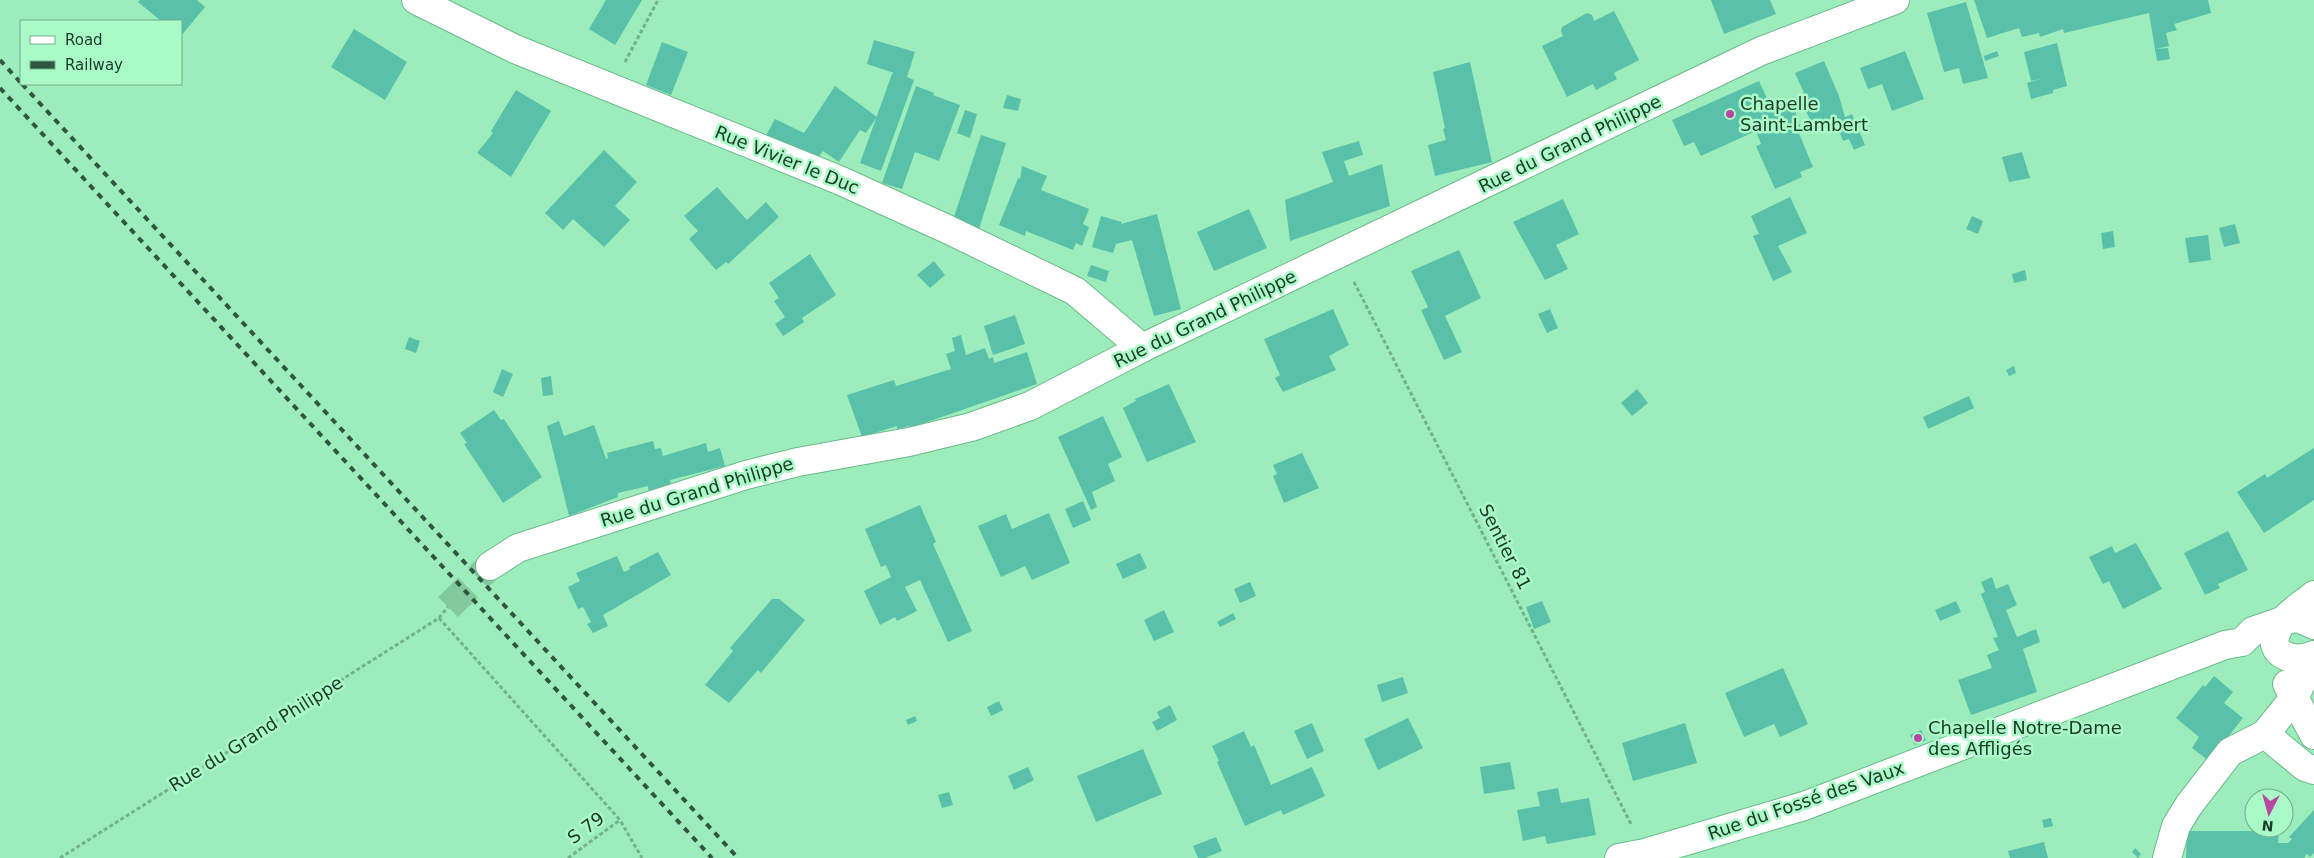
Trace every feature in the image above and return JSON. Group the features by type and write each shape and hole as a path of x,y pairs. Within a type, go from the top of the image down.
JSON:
{"street":[{"name":"Rue Vivier le Duc","path":"416,0 514,49 839,180 1075,291 1142,348"},
{"name":"Rue du Grand Philippe","path":"490,566 518,548 746,475 798,462 909,442 971,427 1030,406 1142,348 1761,51 1895,0"},
{"path":"2314,595 2285,620 2276,631 2275,639 2276,655 2294,698 2314,735"},
{"name":"Rue du Fossé des Vaux","path":"1619,858 1646,853 1804,806 2225,645 2242,642 2253,631 2285,620 2298,618 2314,626"},
{"path":"2242,642 2290,659 2298,660 2314,656"},
{"path":"2167,858 2176,826 2188,805 2230,752 2265,734 2294,698 2314,656"},
{"path":"2265,734 2305,767 2314,770"}],"path":[{"path":"611,89 658,0"},
{"name":"Sentier 81","path":"1340,254 1646,853"},
{"name":"Rue du Grand Philippe","path":"60,858 439,618 448,607"},
{"path":"439,618 620,820 642,858"},
{"name":"S 79","path":"568,858 620,820"}],"building":[{"path":"140,0 197,0 205,7 182,35 182,20 160,20 138,2"},
{"path":"606,0 642,0 615,45 589,29"},
{"path":"1711,0 1770,0 1776,14 1724,34"},
{"path":"1974,0 2208,0 2211,13 2174,24 2177,30 2166,33 2169,46 2155,49 2149,13 2064,33 2063,29 2040,37 2039,33 2022,37 2019,28 1987,38"},
{"path":"1966,2 1988,78 1963,84 1959,68 1944,72 1927,13"},
{"path":"1614,11 1639,60 1614,73 1617,79 1596,90 1593,84 1567,97 1542,46 1563,36 1562,27 1587,13 1592,15 1594,21"},
{"path":"354,29 407,62 385,100 331,67"},
{"path":"874,40 915,52 907,77 914,80 881,171 860,163 892,74 894,73 867,64"},
{"path":"662,42 688,52 671,95 646,85"},
{"path":"2057,43 2067,86 2053,90 2053,93 2031,99 2027,83 2040,79 2031,81 2024,52"},
{"path":"2168,48 2170,59 2157,61 2155,49"},
{"path":"1905,51 1924,99 1892,111 1882,84 1868,89 1860,68"},
{"path":"1997,51 1999,56 1985,61 1984,56"},
{"path":"1824,61 1839,96 1845,117 1852,114 1865,145 1854,150 1849,139 1843,141 1836,122 1814,129 1799,95 1804,93 1795,73"},
{"path":"1470,62 1492,162 1435,176 1428,145 1446,140 1433,72"},
{"path":"1759,81 1771,107 1791,99 1801,129 1798,131 1813,167 1800,172 1802,177 1775,189 1756,146 1761,144 1756,131 1701,156 1694,142 1684,146 1672,120"},
{"path":"835,86 877,117 866,133 860,130 839,162 823,151 816,161 765,137 775,119 804,133"},
{"path":"916,86 934,93 933,95 960,105 939,161 915,152 902,189 882,183"},
{"path":"516,90 551,111 511,177 477,153 493,133 491,131"},
{"path":"1007,95 1021,99 1018,111 1003,108"},
{"path":"965,110 977,114 970,138 957,133"},
{"path":"981,135 1006,143 979,229 953,220"},
{"path":"1359,141 1363,155 1344,161 1349,176 1382,164 1390,206 1290,241 1285,200 1333,182 1322,152"},
{"path":"604,150 637,182 615,206 630,220 604,247 573,219 563,230 545,213"},
{"path":"2022,152 2030,178 2009,182 2002,157"},
{"path":"1022,166 1047,176 1041,190 1089,209 1083,224 1089,227 1082,246 1076,243 1073,250 1026,231 1025,236 999,225 1018,178 1020,179"},
{"path":"717,187 747,220 766,202 779,217 728,264 726,262 716,270 689,239 698,231 684,216"},
{"path":"1790,197 1807,233 1778,246 1792,272 1773,281 1753,236 1759,234 1751,216"},
{"path":"1563,199 1579,234 1556,245 1568,269 1545,280 1513,222"},
{"path":"1249,209 1267,248 1214,271 1197,232"},
{"path":"1157,214 1181,309 1154,316 1132,240 1116,244 1113,253 1092,247 1101,216 1122,222 1121,224"},
{"path":"1972,216 1983,221 1978,234 1966,229"},
{"path":"2235,224 2240,243 2224,247 2219,228"},
{"path":"2113,231 2115,247 2103,249 2101,233"},
{"path":"2208,235 2211,260 2189,263 2185,238"},
{"path":"1459,250 1481,298 1445,316 1462,352 1444,360 1421,310 1428,307 1411,271"},
{"path":"810,254 836,295 802,318 804,322 783,336 775,324 785,317 774,301 779,298 769,283"},
{"path":"934,261 945,275 930,288 917,275"},
{"path":"1091,265 1109,271 1106,282 1087,276"},
{"path":"2025,270 2027,280 2014,283 2012,274"},
{"path":"1333,309 1349,345 1329,356 1336,370 1283,392 1275,378 1280,375 1264,339"},
{"path":"1550,309 1558,328 1547,333 1538,314"},
{"path":"1015,315 1025,344 993,355 984,326"},
{"path":"961,335 966,355 985,348 989,359 993,357 994,363 1027,352 1037,384 910,428 909,426 897,429 897,426 862,437 847,395 894,380 896,386 951,369 946,354 955,351 952,338"},
{"path":"409,337 420,341 416,353 405,349"},
{"path":"2014,366 2016,373 2009,376 2006,370"},
{"path":"502,369 513,374 503,397 493,392"},
{"path":"551,376 553,395 543,396 541,378"},
{"path":"1169,384 1196,442 1147,462 1123,408 1136,401 1135,399"},
{"path":"1637,389 1648,403 1632,416 1621,403"},
{"path":"1969,396 1974,408 1928,429 1923,417"},
{"path":"494,410 501,420 504,419 542,477 503,503 464,444 467,443 460,433"},
{"path":"1103,416 1122,457 1108,464 1115,481 1092,492 1097,507 1091,510 1058,437"},
{"path":"559,421 564,436 594,425 606,459 608,458 607,453 653,441 655,449 661,448 663,456 706,443 708,452 720,448 725,466 670,480 672,488 649,493 648,486 618,493 618,497 569,516 547,426"},
{"path":"2314,448 2314,500 2264,533 2237,492 2265,474 2267,478"},
{"path":"1302,453 1319,488 1284,503 1273,476 1277,474 1273,465"},
{"path":"1083,501 1091,520 1073,528 1065,509"},
{"path":"920,505 936,542 933,544 972,631 948,642 920,580 905,587 917,611 897,621 895,617 880,625 864,591 891,577 886,565 881,567 865,529"},
{"path":"1049,513 1070,563 1032,580 1025,566 1001,577 978,526 1006,514 1012,529"},
{"path":"2228,531 2248,570 2218,584 2220,588 2205,595 2184,553"},
{"path":"2136,543 2162,589 2123,609 2109,581 2103,584 2089,557 2112,546 2115,553"},
{"path":"658,552 671,575 603,615 608,626 593,633 587,624 591,622 583,607 578,609 568,587 580,581 576,573 617,556 624,572 630,569 629,567"},
{"path":"1140,553 1147,568 1123,579 1116,564"},
{"path":"1992,577 1996,589 2008,584 2017,605 2006,610 2017,637 2036,629 2040,642 2023,649 2037,692 1971,715 1958,680 1992,668 1987,655 1999,650 1993,638 1998,637 1981,594 1985,592 1981,582"},
{"path":"1250,582 1256,596 1240,603 1234,589"},
{"path":"772,599 779,599 805,620 761,673 758,670 729,703 705,685 733,651 730,648"},
{"path":"1542,601 1551,622 1534,629 1526,607"},
{"path":"1956,601 1961,612 1940,621 1935,610"},
{"path":"1164,610 1174,632 1154,641 1144,620"},
{"path":"1233,613 1236,619 1220,627 1217,622"},
{"path":"1783,668 1808,724 1780,737 1774,724 1744,737 1725,693"},
{"path":"2214,676 2233,692 2224,703 2243,718 2209,761 2192,748 2199,737 2176,718 2203,685 2205,687"},
{"path":"1403,677 1408,693 1382,702 1377,685"},
{"path":"999,701 1003,710 991,716 987,707"},
{"path":"1170,705 1177,720 1157,731 1152,722 1160,718 1157,712"},
{"path":"915,716 917,721 908,725 906,720"},
{"path":"1408,718 1423,748 1378,770 1364,739"},
{"path":"1312,723 1324,751 1307,759 1294,731"},
{"path":"1685,723 1697,763 1633,781 1622,743"},
{"name":"Chapelle Notre-Dame des Affligés","path":"1921,730 1926,740 1915,745 1910,735"},
{"path":"1244,731 1251,747 1254,745 1271,785 1312,767 1325,796 1283,815 1281,810 1245,826 1212,746"},
{"path":"1143,749 1162,794 1096,822 1077,776"},
{"path":"1510,762 1515,789 1484,794 1480,767"},
{"path":"1028,767 1034,780 1014,790 1008,776"},
{"path":"1558,788 1561,803 1589,798 1596,835 1547,844 1545,836 1523,841 1517,810 1540,806 1537,792"},
{"path":"949,792 953,805 942,808 938,795"},
{"path":"2314,810 2314,853 2310,857 2307,854 2304,858 2186,858 2187,831 2244,831 2244,838 2278,838 2278,843 2288,843 2292,839 2290,838 2294,838 2294,832"},
{"path":"2051,818 2053,826 2044,828 2042,820"},
{"path":"1216,837 1222,851 1205,858 1198,858 1193,846"},
{"path":"2044,842 2048,858 2010,858 2008,851"},
{"path":"2135,848 2141,854 2138,858 2132,852"}],"tunnel":[{"path":"448,607 490,566"}],"railway":[{"path":"0,60 20,82"},
{"path":"23,85 738,858"},
{"path":"0,88 712,858"}],"place":[{"name":"Chapelle Saint-Lambert","path":"1730,114"},
{"name":"Chapelle Notre-Dame des Affligés","path":"1918,738"}]}
